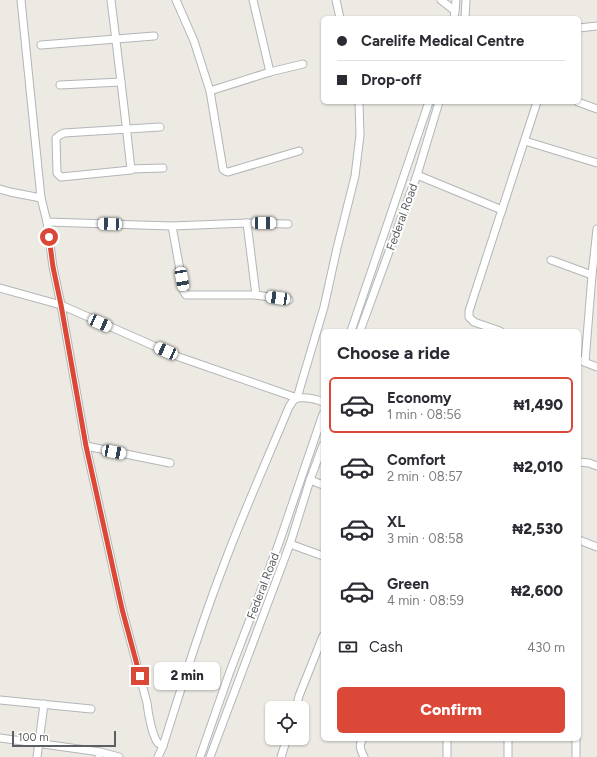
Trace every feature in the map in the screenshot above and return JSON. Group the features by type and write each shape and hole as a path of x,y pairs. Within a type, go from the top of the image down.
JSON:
{"street":[{"path":"21,0 41,198 47,222 53,267 86,446 122,609 147,703 149,718 155,738 158,743 163,746"},
{"path":"111,0 130,169"},
{"path":"176,0 194,41 210,90 223,169 225,172 299,151"},
{"path":"253,0 270,72"},
{"path":"336,0 340,16"},
{"path":"440,0 454,15"},
{"path":"454,15 456,0"},
{"path":"465,16 466,0"},
{"path":"581,28 597,26"},
{"path":"40,45 154,36"},
{"path":"210,90 303,64"},
{"path":"60,85 121,82"},
{"path":"581,103 597,109"},
{"path":"158,757 163,746 196,642 223,567 289,407 297,398 324,307 355,176 360,134 360,104"},
{"name":"Federal Road","path":"352,329 428,104"},
{"name":"Federal Road","path":"361,329 417,175 439,104"},
{"path":"494,329 474,322 469,317 469,311 537,104"},
{"path":"160,127 64,133 56,138 57,173 61,177 130,169 163,168"},
{"path":"525,141 597,163"},
{"path":"417,175 502,210"},
{"path":"0,189 41,198"},
{"path":"47,222 172,226 288,224"},
{"path":"247,224 256,295"},
{"path":"172,226 184,292 186,295 256,295 289,300"},
{"path":"597,229 582,361 597,367"},
{"path":"551,260 592,275"},
{"path":"0,288 61,305 179,357 297,398 306,397 321,401"},
{"name":"Federal Road","path":"200,757 229,674 279,543 321,420"},
{"path":"86,446 170,463"},
{"name":"Federal Road","path":"210,757 290,544 321,450"},
{"path":"581,462 597,466"},
{"path":"310,480 321,484"},
{"path":"581,541 597,547"},
{"path":"290,544 321,555"},
{"path":"298,701 321,641"},
{"path":"0,700 91,710"},
{"path":"37,757 44,704"},
{"path":"0,738 39,743 100,755 119,757"},
{"path":"361,741 360,746 364,757"},
{"path":"447,741 447,757"},
{"path":"508,741 508,757"},
{"path":"576,741 576,757"},
{"path":"281,757 285,745"}],"route":[{"path":"49,237 53,267 86,446 122,609 140,676"}]}
